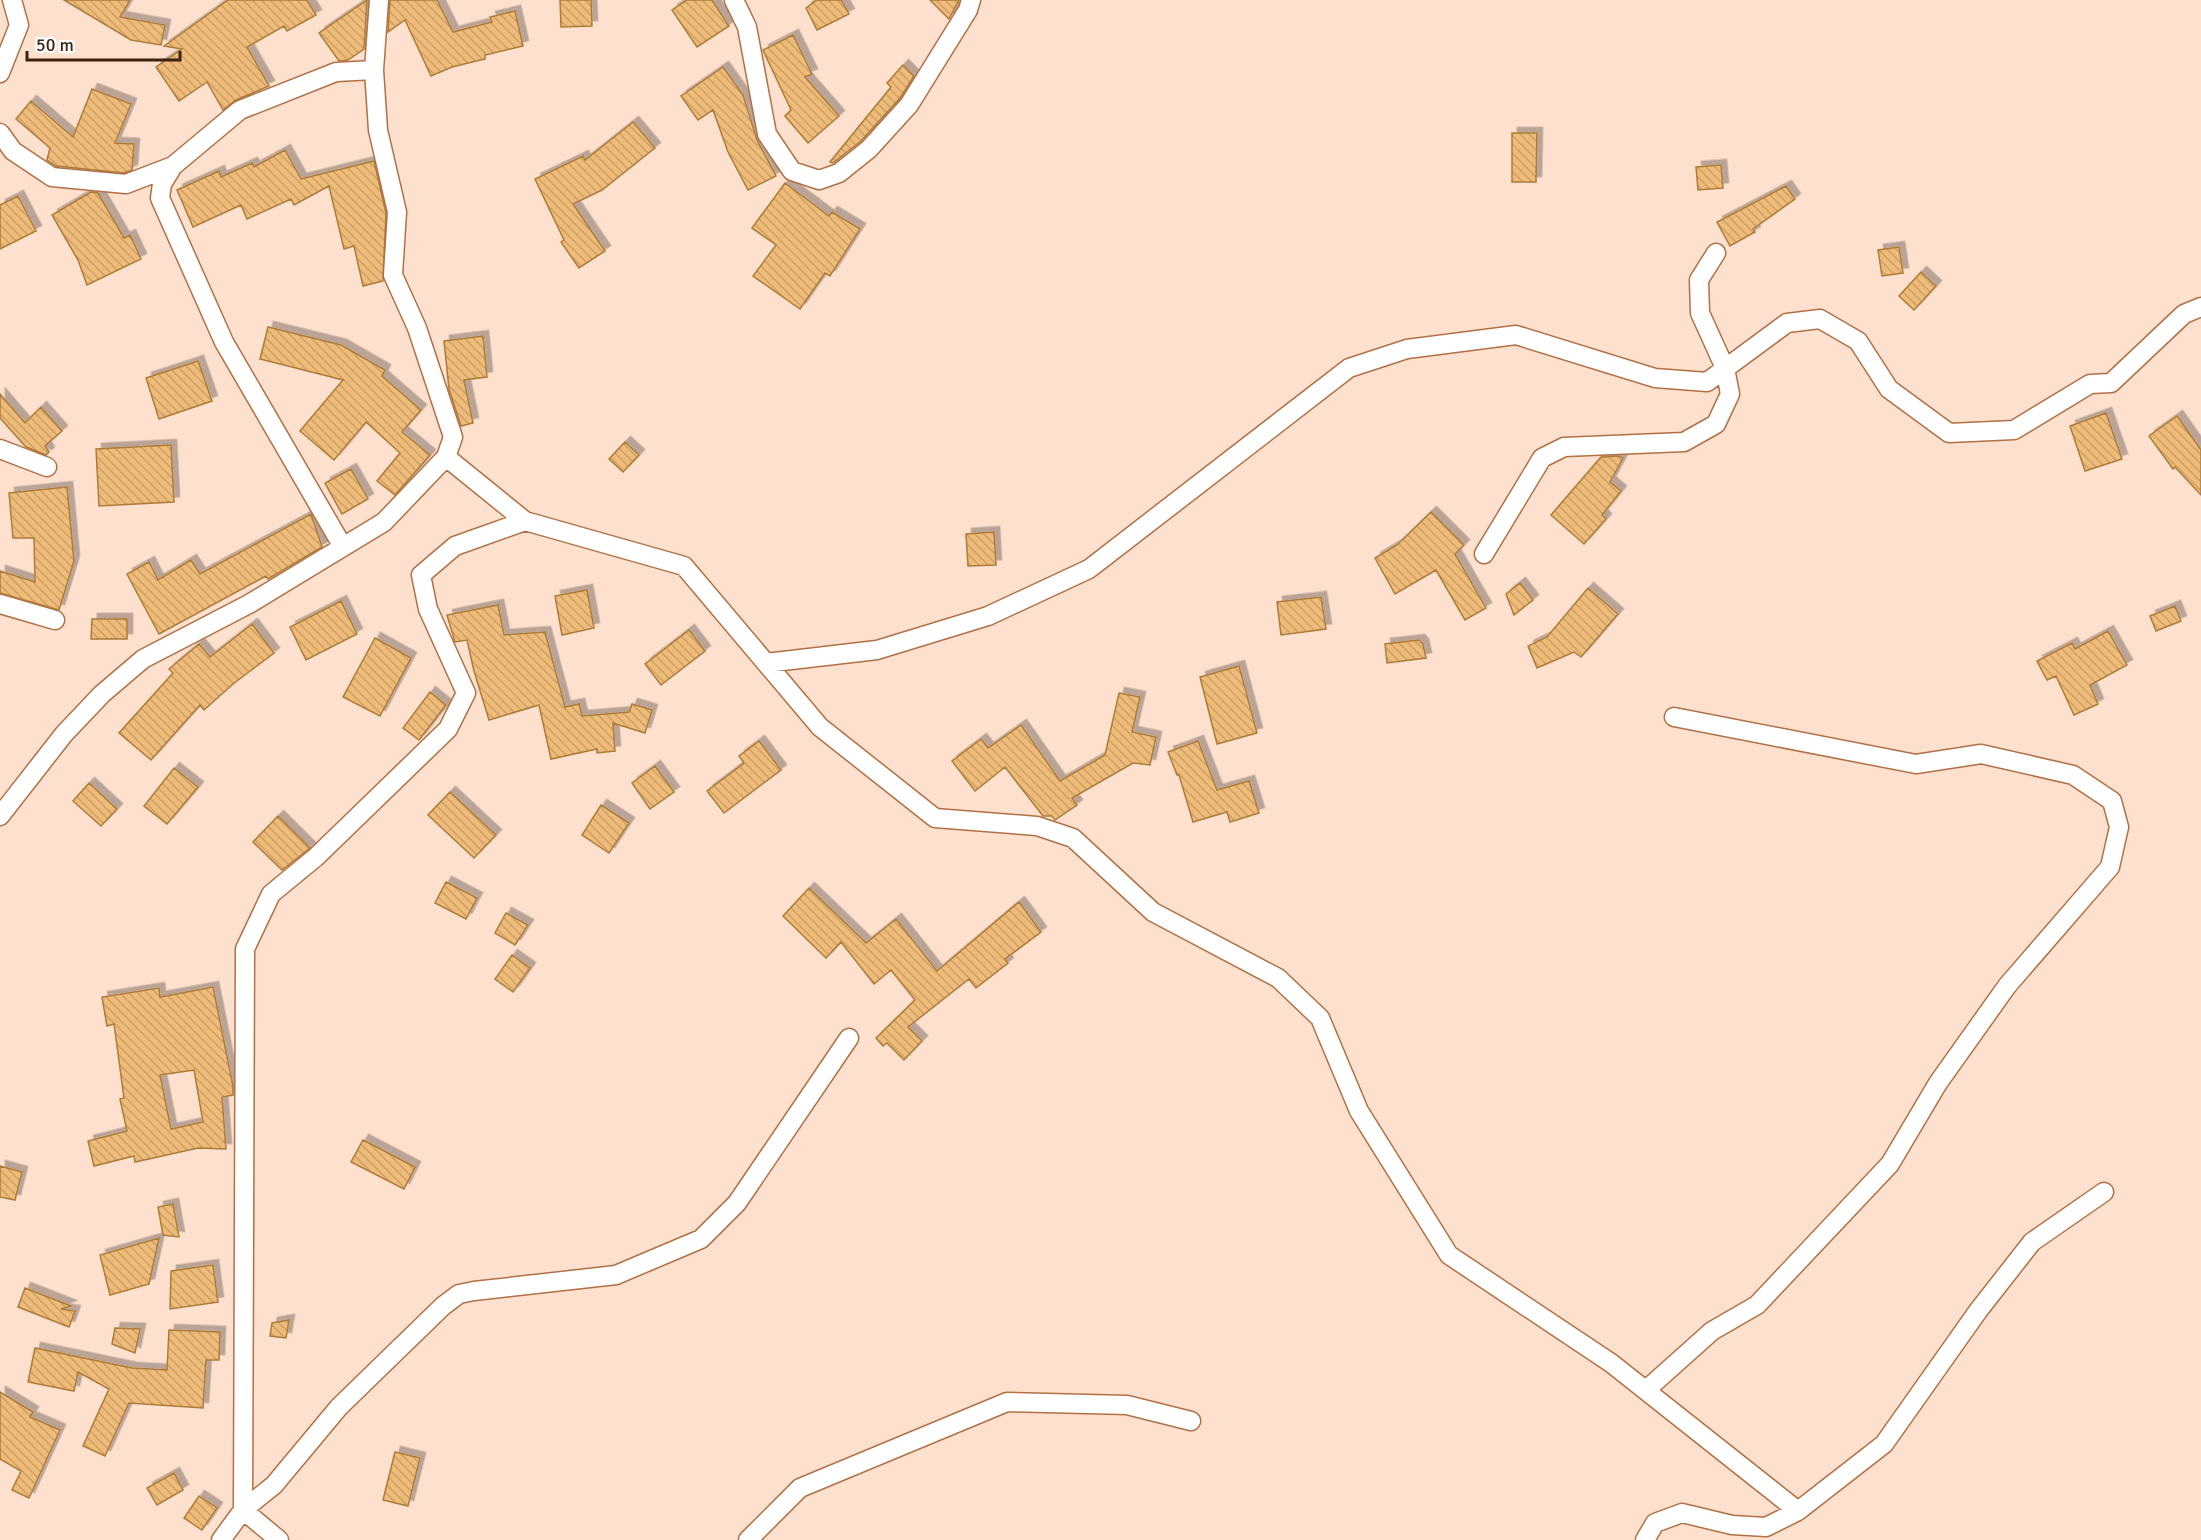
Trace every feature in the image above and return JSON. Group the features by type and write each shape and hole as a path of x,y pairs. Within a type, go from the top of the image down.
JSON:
{"street":[{"path":"0,73 19,25 12,0"},
{"path":"0,816 64,734 102,694 143,658 249,604 384,522 446,457 453,437 417,328 393,276 397,212 378,130 374,70 379,0"},
{"path":"734,0 747,27 767,134 792,171 819,180 839,173 869,149 909,105 968,10 971,0"},
{"path":"0,133 13,151 52,177 126,184 173,166 240,111 336,72 374,70"},
{"path":"173,166 162,184 160,198 224,342 343,547"},
{"path":"1484,554 1542,458 1564,447 1684,442 1716,424 1730,394 1725,368 1700,313 1699,280 1716,253"},
{"path":"766,663 877,650 988,616 1089,569 1349,368 1407,349 1516,335 1655,378 1707,382 1787,323 1820,319 1858,341 1889,389 1949,433 2014,430 2090,384 2111,383 2184,314 2201,307"},
{"path":"0,449 47,467"},
{"path":"446,457 525,521 684,566 820,727 935,818 1037,826 1073,838 1153,912 1278,978 1320,1018 1359,1111 1449,1255 1611,1363 1798,1511"},
{"path":"243,1510 245,949 271,894 316,857 448,729 466,693 428,609 421,575 455,546 525,521"},
{"path":"0,604 55,620"},
{"path":"1646,1390 1712,1331 1756,1305 1890,1164 1938,1083 2007,986 2110,867 2119,827 2112,801 2073,775 1981,754 1916,764 1674,717"},
{"path":"221,1540 243,1510 274,1485 339,1407 411,1335 459,1294 616,1275 701,1239 737,1203 849,1038"},
{"path":"1645,1540 1655,1523 1682,1513 1732,1525 1766,1527 1798,1511 1884,1444 1978,1311 2032,1242 2104,1192"},
{"path":"748,1540 800,1488 1007,1402 1127,1405 1191,1422"},
{"path":"243,1510 279,1540"}],"building":[{"path":"64,0 130,0 120,17 165,25 161,45 131,40"},
{"path":"228,0 307,0 316,15 287,31 284,26 247,47 269,86 236,100 223,110 207,82 179,101 156,67 182,49 164,46"},
{"path":"367,0 364,49 348,60 339,61 319,33"},
{"path":"390,0 437,0 453,32 492,22 490,17 515,11 523,46 485,55 485,59 452,67 431,76 405,20 388,32"},
{"path":"560,0 591,0 592,26 561,27"},
{"path":"687,0 712,0 729,26 697,47 672,10"},
{"path":"817,0 841,0 849,14 817,30 806,8"},
{"path":"930,0 959,0 949,19"},
{"path":"793,35 812,74 805,77 839,116 808,143 785,116 791,110 763,50"},
{"path":"903,65 914,76 900,98 861,141 833,163 830,162 891,87 887,83"},
{"path":"723,67 743,95 757,140 776,176 748,190 728,152 713,110 698,120 681,96"},
{"path":"92,89 131,104 115,143 134,144 132,170 124,173 56,166 47,160 50,148 16,119 31,101 73,137"},
{"path":"633,122 655,148 602,190 573,204 605,251 579,268 561,242 564,240 535,179 583,156 585,160"},
{"path":"1512,133 1537,133 1536,182 1512,182"},
{"path":"285,150 301,179 374,161 386,213 383,281 363,286 354,246 344,249 329,186 294,205 291,199 247,219 241,205 193,227 177,190 219,171 221,177 252,163 254,167"},
{"path":"1721,165 1723,188 1698,190 1696,167"},
{"path":"785,183 829,216 832,212 860,229 830,276 825,273 800,309 753,276 776,245 752,228"},
{"path":"1786,186 1795,199 1753,229 1755,232 1730,246 1717,222"},
{"path":"91,192 98,193 124,238 130,235 141,259 87,285 78,260 52,215"},
{"path":"18,196 36,231 0,249 0,205"},
{"path":"1899,247 1903,273 1882,276 1878,250"},
{"path":"1921,272 1936,286 1914,310 1899,296"},
{"path":"268,327 341,345 385,370 382,376 421,410 402,432 430,455 395,495 377,481 400,453 366,422 334,460 300,431 343,380 260,359"},
{"path":"483,336 487,377 464,380 473,423 461,426 449,389 444,341"},
{"path":"198,361 212,401 159,419 146,378"},
{"path":"0,394 25,423 41,407 62,431 45,446 49,452 46,455 26,447 0,418"},
{"path":"2106,413 2122,459 2085,471 2070,426"},
{"path":"2177,416 2201,450 2201,495 2175,467 2173,469 2149,436"},
{"path":"625,442 639,455 623,472 609,459"},
{"path":"171,445 174,502 99,506 96,449"},
{"path":"1619,456 1623,458 1610,482 1621,491 1602,515 1606,519 1584,544 1551,515 1601,457"},
{"path":"351,469 368,499 342,514 325,483"},
{"path":"67,487 74,561 59,610 0,593 0,571 35,582 34,538 13,538 9,493"},
{"path":"1431,512 1464,545 1455,554 1486,608 1465,620 1436,570 1395,594 1375,558 1397,545"},
{"path":"311,514 322,547 268,579 266,576 159,634 127,574 149,562 158,580 191,560 200,574"},
{"path":"994,532 996,565 968,566 966,534"},
{"path":"1520,583 1533,600 1514,615 1506,594"},
{"path":"1588,588 1618,614 1581,657 1574,652 1537,668 1528,646 1547,637"},
{"path":"587,590 594,628 562,635 555,596"},
{"path":"1321,597 1326,629 1281,635 1277,602"},
{"path":"341,601 357,634 306,660 290,627"},
{"path":"498,605 504,635 545,632 565,707 579,704 582,716 629,712 632,704 652,710 645,733 613,723 615,751 597,753 597,749 551,759 539,705 489,720 467,640 455,642 447,615"},
{"path":"2175,606 2181,621 2156,631 2150,616"},
{"path":"92,619 127,619 127,639 91,639"},
{"path":"252,624 274,653 233,684 204,710 200,705 151,760 119,733 173,673 169,669 199,644 210,657"},
{"path":"689,630 705,651 661,685 645,664"},
{"path":"2108,631 2127,665 2090,685 2098,704 2074,715 2056,676 2047,680 2037,661 2072,643 2075,649"},
{"path":"375,638 411,658 380,716 343,697"},
{"path":"1419,640 1423,644 1426,658 1387,663 1385,644"},
{"path":"1239,666 1257,733 1217,744 1200,677"},
{"path":"430,692 446,705 419,740 403,728"},
{"path":"1119,693 1140,697 1132,732 1156,737 1150,765 1133,763 1072,798 1077,805 1055,820 1052,816 1043,816 1005,767 975,791 952,761 981,739 988,748 1021,725 1060,781 1105,755"},
{"path":"759,741 781,770 724,813 707,791 744,763 739,756"},
{"path":"1198,741 1217,790 1249,781 1259,813 1230,822 1227,812 1193,822 1179,775 1177,775 1168,752"},
{"path":"655,766 674,792 650,809 632,783"},
{"path":"174,768 198,787 167,824 144,806"},
{"path":"89,783 117,809 101,826 73,801"},
{"path":"450,792 496,835 474,858 428,815"},
{"path":"601,805 629,823 609,853 582,835"},
{"path":"278,816 310,848 282,870 253,842"},
{"path":"446,882 477,898 466,919 435,903"},
{"path":"809,888 866,943 896,919 937,971 1019,902 1041,932 1005,959 1008,963 976,988 969,979 908,1027 922,1041 904,1060 887,1043 883,1046 876,1038 915,1000 891,970 874,984 841,942 826,958 783,916"},
{"path":"506,913 528,925 515,945 495,933"},
{"path":"512,955 530,968 513,992 495,979"},
{"path":"213,987 233,1086 233,1095 222,1097 226,1149 198,1148 135,1162 134,1156 94,1166 88,1141 127,1131 120,1099 124,1098 114,1024 107,1026 102,997 159,988 160,997","holes":["194,1070 203,1122 171,1129 160,1075"]},
{"path":"363,1140 415,1167 404,1189 351,1162"},
{"path":"0,1166 22,1172 15,1200 0,1197"},
{"path":"173,1204 179,1237 163,1235 158,1207"},
{"path":"159,1238 149,1284 110,1295 100,1255"},
{"path":"213,1265 218,1302 170,1309 171,1271"},
{"path":"25,1288 71,1306 61,1309 75,1311 69,1327 18,1307"},
{"path":"289,1320 286,1338 270,1336 272,1323"},
{"path":"115,1328 140,1329 135,1353 112,1344"},
{"path":"169,1330 220,1332 219,1360 206,1360 203,1408 129,1403 105,1456 83,1446 109,1389 78,1372 74,1391 28,1382 35,1348 132,1368 167,1370"},
{"path":"0,1392 33,1412 30,1417 60,1430 29,1498 12,1490 21,1471 0,1459"},
{"path":"395,1452 420,1458 408,1506 383,1500"},
{"path":"174,1473 183,1490 157,1505 147,1488"},
{"path":"199,1496 217,1508 202,1530 184,1518"}]}
